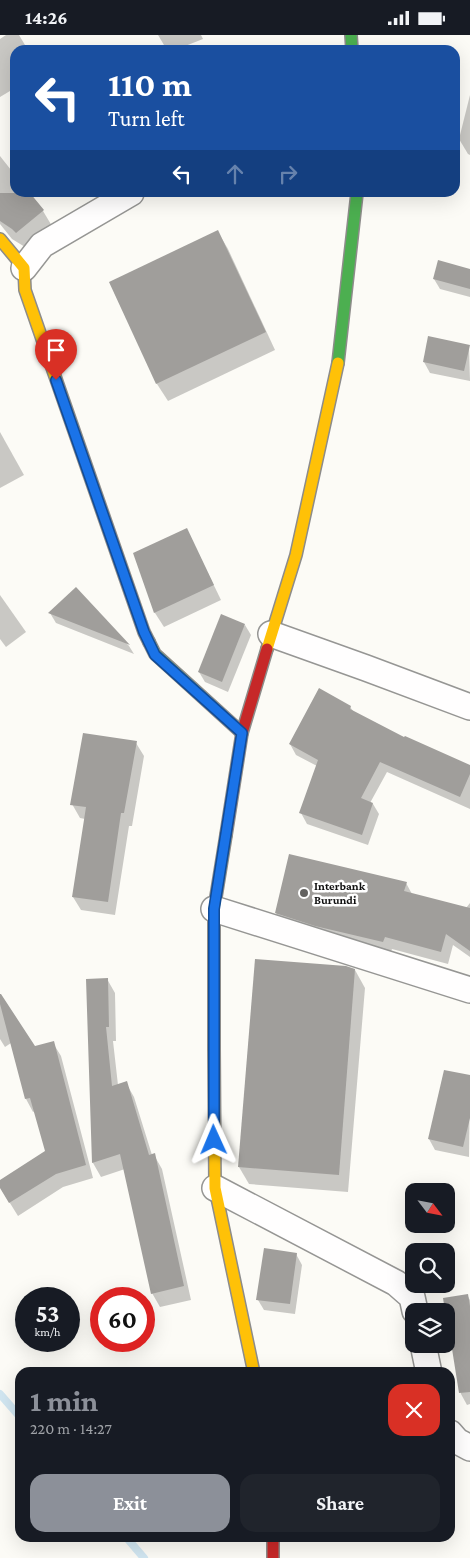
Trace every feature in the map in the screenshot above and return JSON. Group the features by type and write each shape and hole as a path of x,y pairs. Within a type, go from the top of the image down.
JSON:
{"main road":[{"path":"253,1367 215,1188 214,909 242,733 296,555 340,356 356,197"},
{"path":"0,239 24,268 25,290 144,632 155,655 242,733"},
{"path":"273,1542 273,1558"}],"street":[{"path":"24,268 42,245 124,197"},
{"path":"272,634 470,707"},
{"path":"214,909 470,990"},
{"path":"215,1188 396,1283 412,1297 413,1303"},
{"path":"424,1353 428,1367"},
{"path":"455,1439 470,1448"}],"building":[{"path":"0,193 10,193 10,197 33,197 44,210 16,233 0,221"},
{"path":"218,230 266,332 156,384 109,282"},
{"path":"438,260 470,269 470,289 433,279"},
{"path":"428,336 470,345 464,371 423,362"},
{"path":"187,528 214,585 154,613 133,553"},
{"path":"76,587 130,645 48,613"},
{"path":"221,614 245,624 222,682 198,672"},
{"path":"319,688 351,706 350,709 404,737 470,765 470,774 460,797 380,762 361,798 373,803 362,835 299,813 318,760 289,744"},
{"path":"83,733 137,741 124,813 121,813 108,902 72,897 86,807 70,805"},
{"path":"289,854 407,882 404,891 470,908 470,951 446,934 441,952 385,937 383,942 315,926 275,913"},
{"path":"255,959 346,966 355,969 339,1175 238,1167"},
{"path":"108,978 109,1027 106,1027 112,1086 127,1081 149,1155 155,1153 184,1286 155,1293 155,1287 149,1287 120,1154 92,1163 86,979"},
{"path":"0,994 35,1046 54,1041 86,1165 56,1174 9,1203 0,1188 0,1180 45,1151 30,1098 25,1099 0,1004"},
{"path":"444,1070 470,1075 470,1118 463,1147 428,1139"},
{"path":"264,1248 297,1253 290,1304 256,1300"},
{"path":"468,1294 470,1306 470,1392 459,1393 453,1353 455,1353 455,1303 444,1303 443,1298"}],"waterway":[{"path":"0,1394 15,1411"},
{"path":"130,1542 144,1558"}],"traffic: fast":[{"path":"351,35 352,45"},
{"path":"338,363 357,197"},
{"path":"149,642 155,654 242,733"},
{"path":"214,1048 214,909 226,835"}],"traffic: slow":[{"path":"0,239 24,268 25,290 149,642"},
{"path":"267,649 296,555 338,363"},
{"path":"214,1048 215,1188 253,1367"}],"traffic: jam":[{"path":"226,835 242,733 267,649"},
{"path":"273,1542 273,1558"}],"place":[{"name":"Interbank Burundi","path":"304,893"}],"route":[{"path":"56,380 144,632 155,655 242,733 214,909 214,1140"}]}
